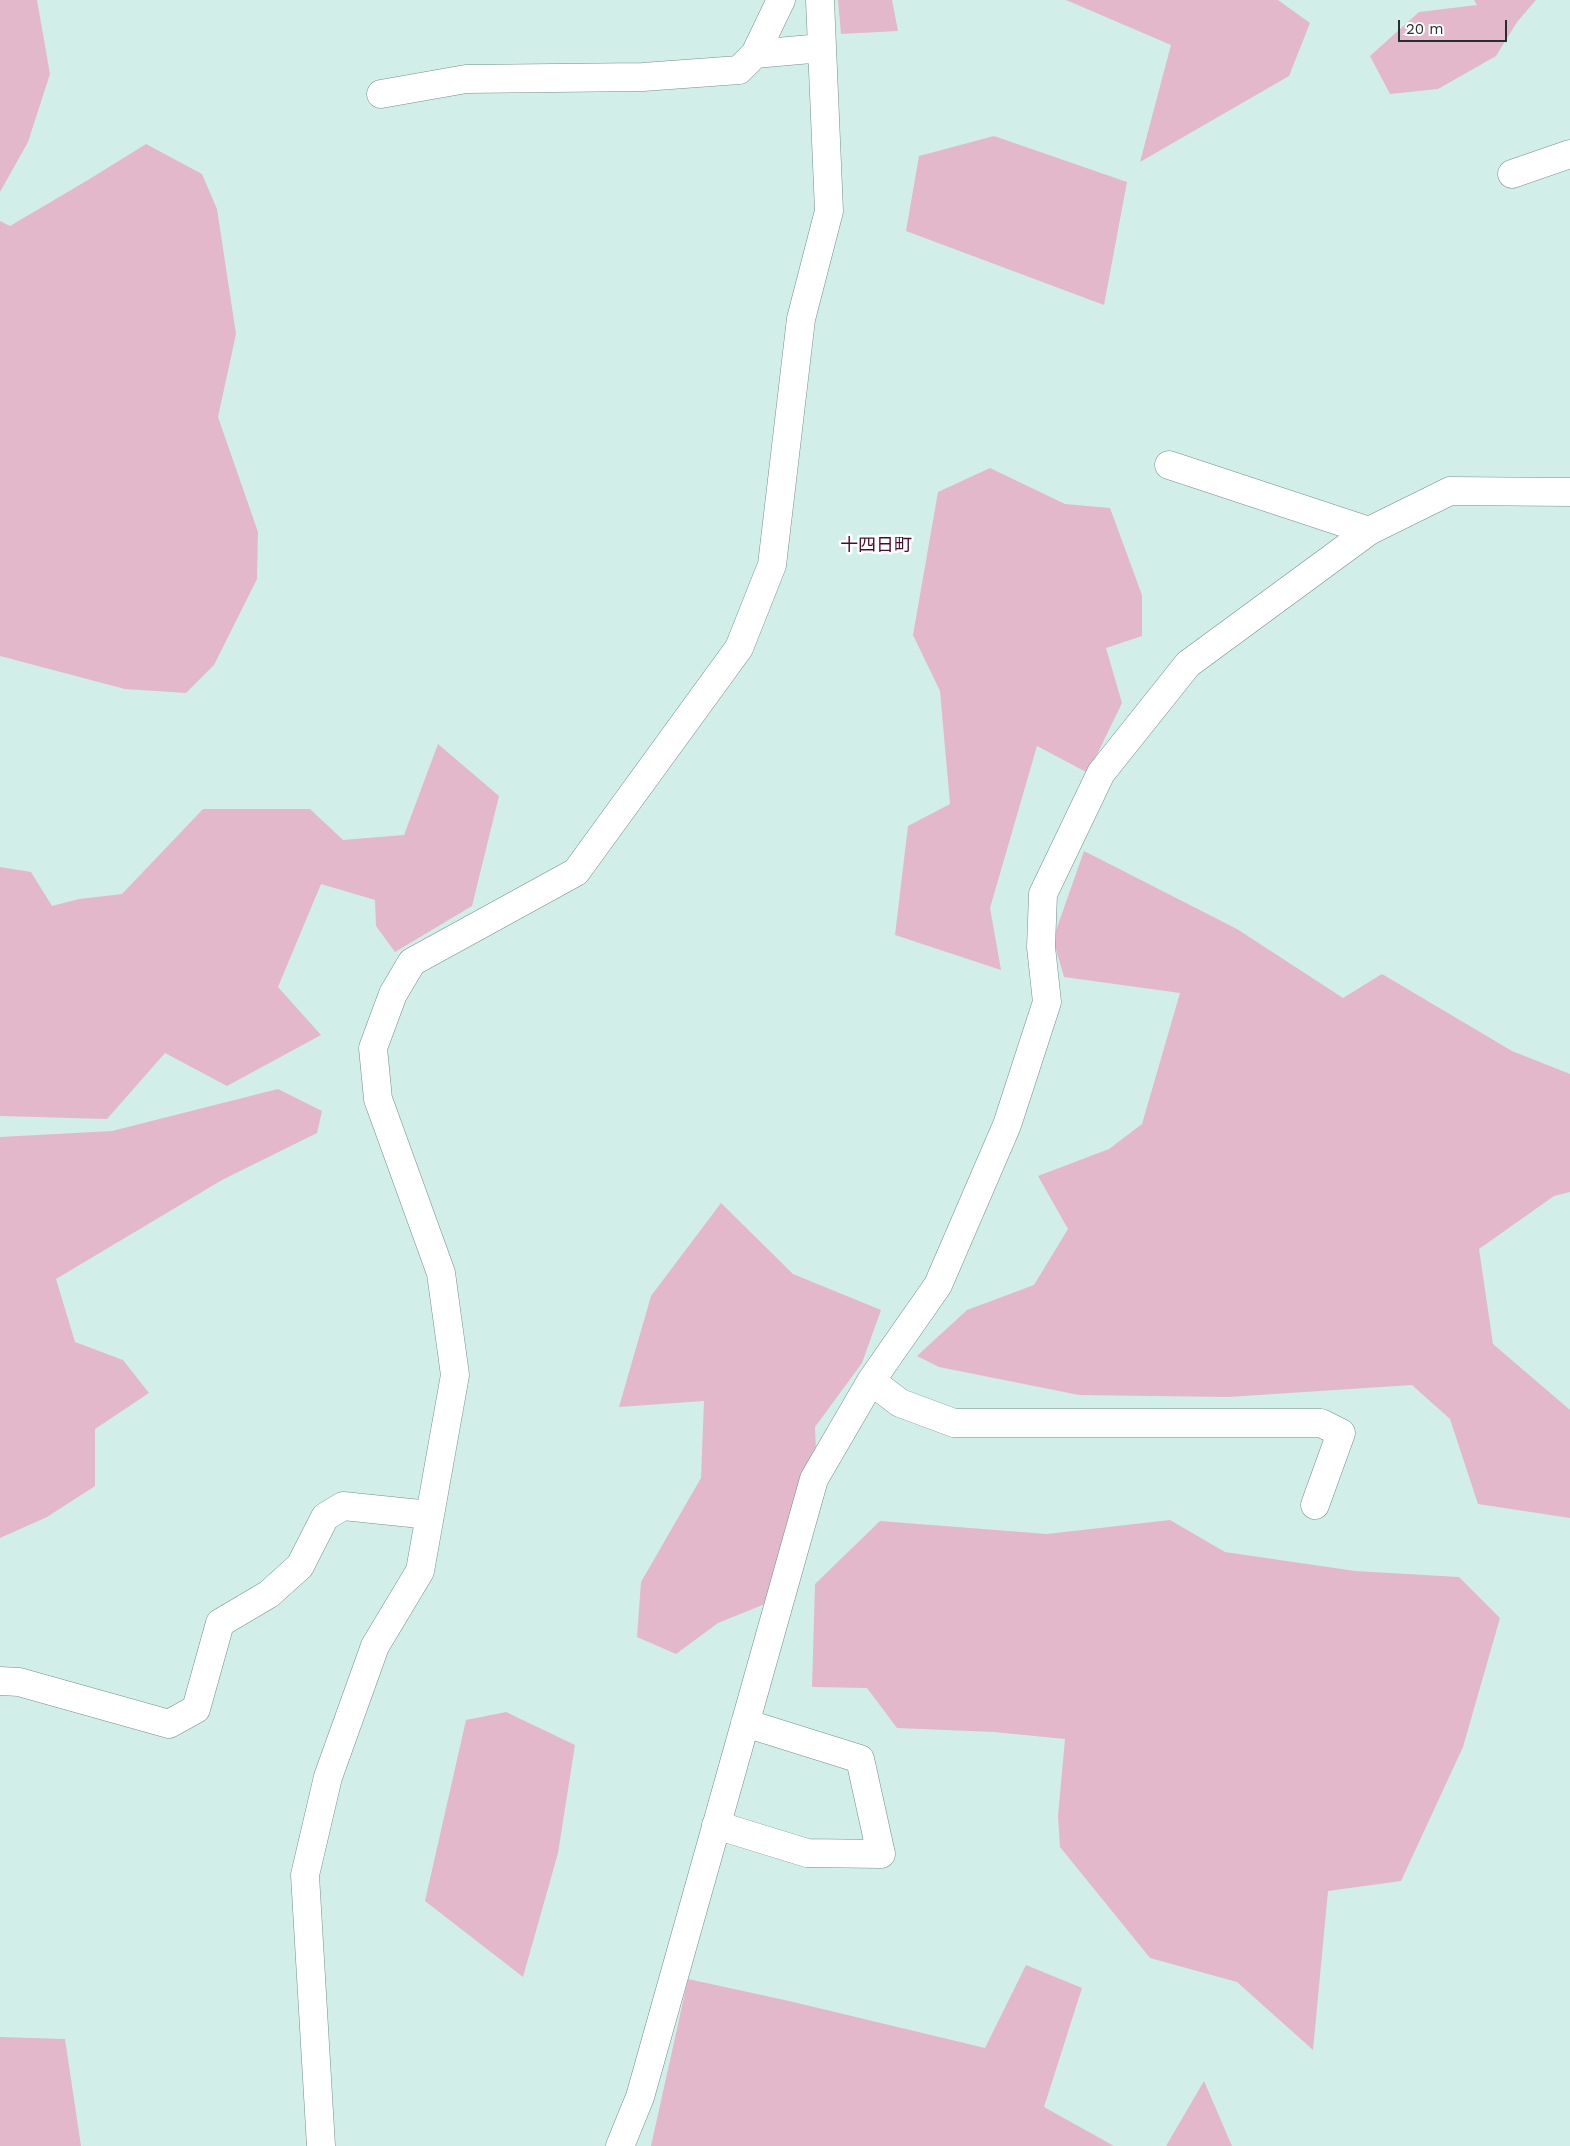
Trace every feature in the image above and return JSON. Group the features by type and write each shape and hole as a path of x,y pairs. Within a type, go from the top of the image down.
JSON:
{"street":[{"path":"381,94 466,79 642,77 739,70 756,54 781,0"},
{"path":"321,2146 305,1875 328,1777 376,1646 420,1571 455,1375 442,1273 378,1099 373,1048 393,994 412,962 576,872 739,648 772,565 801,319 829,211 820,0"},
{"path":"756,54 822,48"},
{"path":"1512,174 1570,154"},
{"path":"1169,465 1369,531"},
{"path":"620,2146 640,2097 814,1479 871,1381 938,1285 1007,1126 1047,1002 1041,947 1043,894 1101,773 1188,664 1369,531 1450,491 1570,492"},
{"path":"871,1381 900,1403 954,1423 1320,1423 1341,1433 1315,1506"},
{"path":"0,1681 20,1682 169,1724 196,1709 220,1623 269,1594 300,1566 325,1517 343,1506 430,1515"},
{"path":"716,1825 807,1853 881,1854 860,1760 745,1723"}],"shaded area":[{"path":"0,0 37,0 50,74 28,142 0,192"},
{"path":"838,0 892,0 898,31 841,34"},
{"path":"1066,0 1278,0 1310,23 1289,76 1140,162 1171,45"},
{"path":"1474,0 1536,0 1517,22 1496,56 1438,89 1390,94 1370,56 1419,12 1477,5"},
{"path":"994,136 1127,182 1104,305 906,231 919,156"},
{"path":"146,144 202,174 217,209 236,334 218,417 258,532 257,579 214,665 186,693 125,689 0,656 0,221 10,226"},
{"path":"990,468 1065,504 1110,508 1142,595 1142,636 1106,648 1122,703 1088,773 1037,746 990,908 1001,970 895,935 908,826 950,804 940,691 913,635 938,492"},
{"path":"438,744 499,796 472,906 395,952 376,926 375,900 321,884 278,987 321,1035 227,1086 165,1053 107,1119 0,1116 0,867 31,872 52,906 79,899 122,894 203,809 310,809 343,840 404,835"},
{"path":"1084,851 1237,929 1343,998 1382,974 1512,1051 1570,1074 1570,1192 1554,1196 1479,1249 1493,1344 1570,1410 1570,1518 1478,1504 1450,1419 1412,1385 1228,1397 1079,1395 939,1367 917,1356 967,1310 1034,1285 1068,1229 1038,1176 1109,1149 1142,1124 1180,993 1064,977 1053,939"},
{"path":"278,1089 322,1111 317,1133 222,1180 56,1279 75,1342 123,1360 149,1393 95,1429 95,1486 47,1517 0,1538 0,1137 112,1131"},
{"path":"721,1203 793,1274 881,1310 862,1363 815,1427 816,1451 765,1604 718,1623 676,1654 637,1637 641,1582 701,1478 704,1401 619,1407 651,1296"},
{"path":"1170,1520 1225,1552 1355,1571 1459,1577 1500,1618 1463,1747 1401,1881 1328,1891 1313,2050 1237,1982 1150,1958 1060,1847 1058,1816 1065,1739 994,1732 897,1728 867,1688 812,1687 815,1584 880,1521 1047,1534"},
{"path":"506,1712 575,1745 558,1853 523,1977 425,1901 466,1720"},
{"path":"1026,1965 1082,1988 1044,2107 1114,2146 651,2146 688,1979 985,2048"},
{"path":"0,2037 65,2039 81,2146 0,2146"},
{"path":"1204,2081 1232,2146 1166,2146"}],"district":[{"name":"十四日町","path":"876,546"}]}
